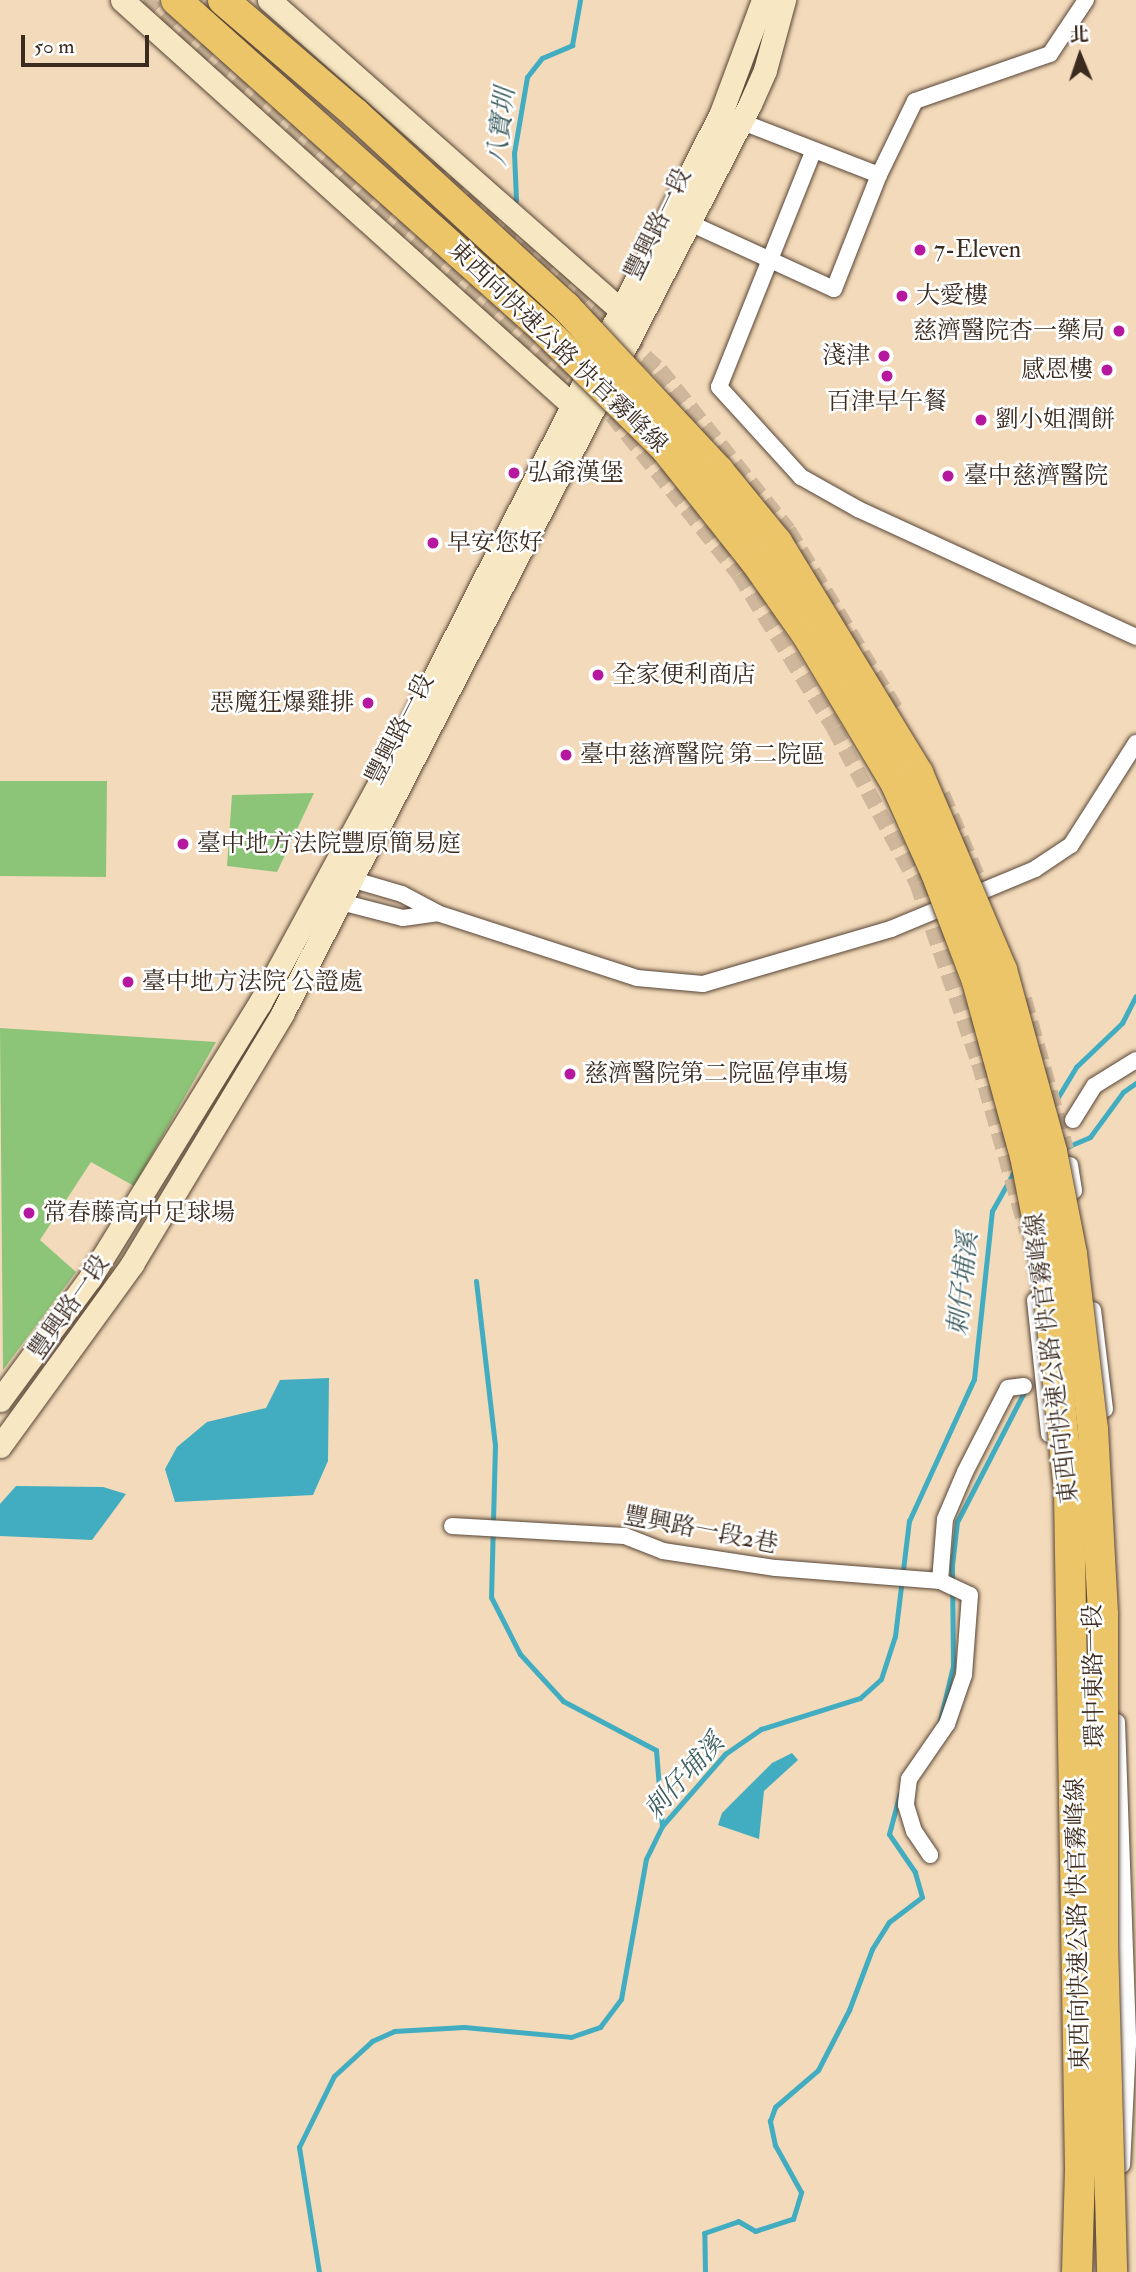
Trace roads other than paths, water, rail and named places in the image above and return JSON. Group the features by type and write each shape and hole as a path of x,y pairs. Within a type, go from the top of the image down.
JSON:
{"highway":[{"name":"東西向快速公路 快官霧峰線","path":"176,0 547,332 665,447 755,561 807,635 896,784 936,873 981,995 1025,1156 1045,1258 1069,1490 1074,1613 1080,2171 1077,2272"},
{"name":"東西向快速公路 快官霧峰線","path":"223,0 356,114 566,307 710,461 777,542 918,773 1002,970 1055,1165 1072,1254 1093,1429 1103,1614 1103,1973 1112,2272"},
{"path":"1059,2272 1080,2171"}],"street":[{"path":"122,0 579,410"},
{"path":"269,0 569,260 629,317"},
{"name":"豐興路一段","path":"730,117 763,0"},
{"name":"豐興路一段","path":"0,1446 132,1264 282,1014 338,875 401,743 629,317 730,117 765,70 784,0"},
{"path":"679,218 834,289 879,175 915,101 1050,54 1086,0"},
{"path":"730,117 813,152 879,175"},
{"path":"813,152 719,387 801,477 858,509 1136,637"},
{"path":"338,875 402,894 437,913 637,978 702,984 891,929 1035,869 1071,845 1136,743"},
{"path":"328,899 403,918 437,913"},
{"name":"豐興路一段","path":"0,1400 90,1278 260,1003 328,899"},
{"path":"1073,1120 1094,1086 1136,1060"},
{"name":"環中東路一段","path":"1070,1165 1101,1356 1111,1489 1128,2044 1120,2217 1121,2272"},
{"name":"環中東路一段","path":"1031,1249 1040,1365 1059,1504 1068,2216 1066,2272"},
{"path":"930,1854 914,1831 906,1805 909,1779 947,1724 964,1675 970,1595 940,1581 945,1519 1008,1388 1024,1387"},
{"name":"豐興路一段2巷","path":"452,1526 625,1536 663,1551 891,1580 940,1581"},
{"path":"1068,2216 1120,2217"}],"water":[{"path":"329,1378 328,1461 313,1495 175,1502 165,1469 177,1447 207,1422 266,1408 280,1380"},
{"path":"16,1486 103,1487 126,1494 92,1540 0,1536 0,1504"},
{"path":"792,1753 798,1760 764,1791 759,1839 718,1825 722,1813 772,1763"}],"waterway":[{"name":"八寶圳","path":"516,200 514,153 527,77 542,58 572,45 580,0"},
{"name":"刺仔埔溪","path":"1052,1107 1076,1067 1122,1023 1136,996"},
{"path":"1062,1149 1090,1137 1123,1092 1136,1083"},
{"name":"刺仔埔溪","path":"319,2272 299,2147 334,2076 372,2041 394,2031 464,2027 571,2037 600,2027 621,1999 646,1859 662,1826 725,1754 761,1729 860,1698 881,1679 895,1636 909,1521 974,1379 992,1211 1015,1170"},
{"path":"476,1281 495,1445 491,1597 520,1654 563,1701 656,1750 662,1826"},
{"path":"939,1725 953,1666 952,1565 957,1522 1025,1390"},
{"path":"705,2272 704,2233 738,2221 755,2231 793,2219 801,2192 775,2145 770,2121 775,2107 818,2070 849,2010 872,1949 889,1922 922,1897 915,1872 889,1834 900,1793"}],"tunnel":[{"path":"144,0 588,393"},
{"path":"431,164 660,370 788,530 898,713"},
{"path":"612,415 739,574 834,728 917,883 979,1063 1027,1232"},
{"path":"942,794 988,902"},
{"path":"1024,999 1066,1149"}],"place":[{"name":"7-Eleven","path":"920,250"},
{"name":"大愛樓","path":"902,296"},
{"name":"慈濟醫院杏一藥局","path":"1119,331"},
{"name":"淺津","path":"884,356"},
{"name":"感恩樓","path":"1107,370"},
{"name":"百津早午餐","path":"887,376"},
{"name":"劉小姐潤餅","path":"981,420"},
{"name":"弘爺漢堡","path":"514,473"},
{"name":"臺中慈濟醫院","path":"948,476"},
{"name":"早安您好","path":"433,543"},
{"name":"全家便利商店","path":"598,675"},
{"name":"惡魔狂爆雞排","path":"368,703"},
{"name":"臺中慈濟醫院 第二院區","path":"566,755"},
{"name":"臺中地方法院豐原簡易庭","path":"183,844"},
{"name":"臺中地方法院 公證處","path":"128,982"},
{"name":"慈濟醫院第二院區停車塲","path":"570,1074"},
{"name":"常春藤高中足球場","path":"29,1213"}]}
